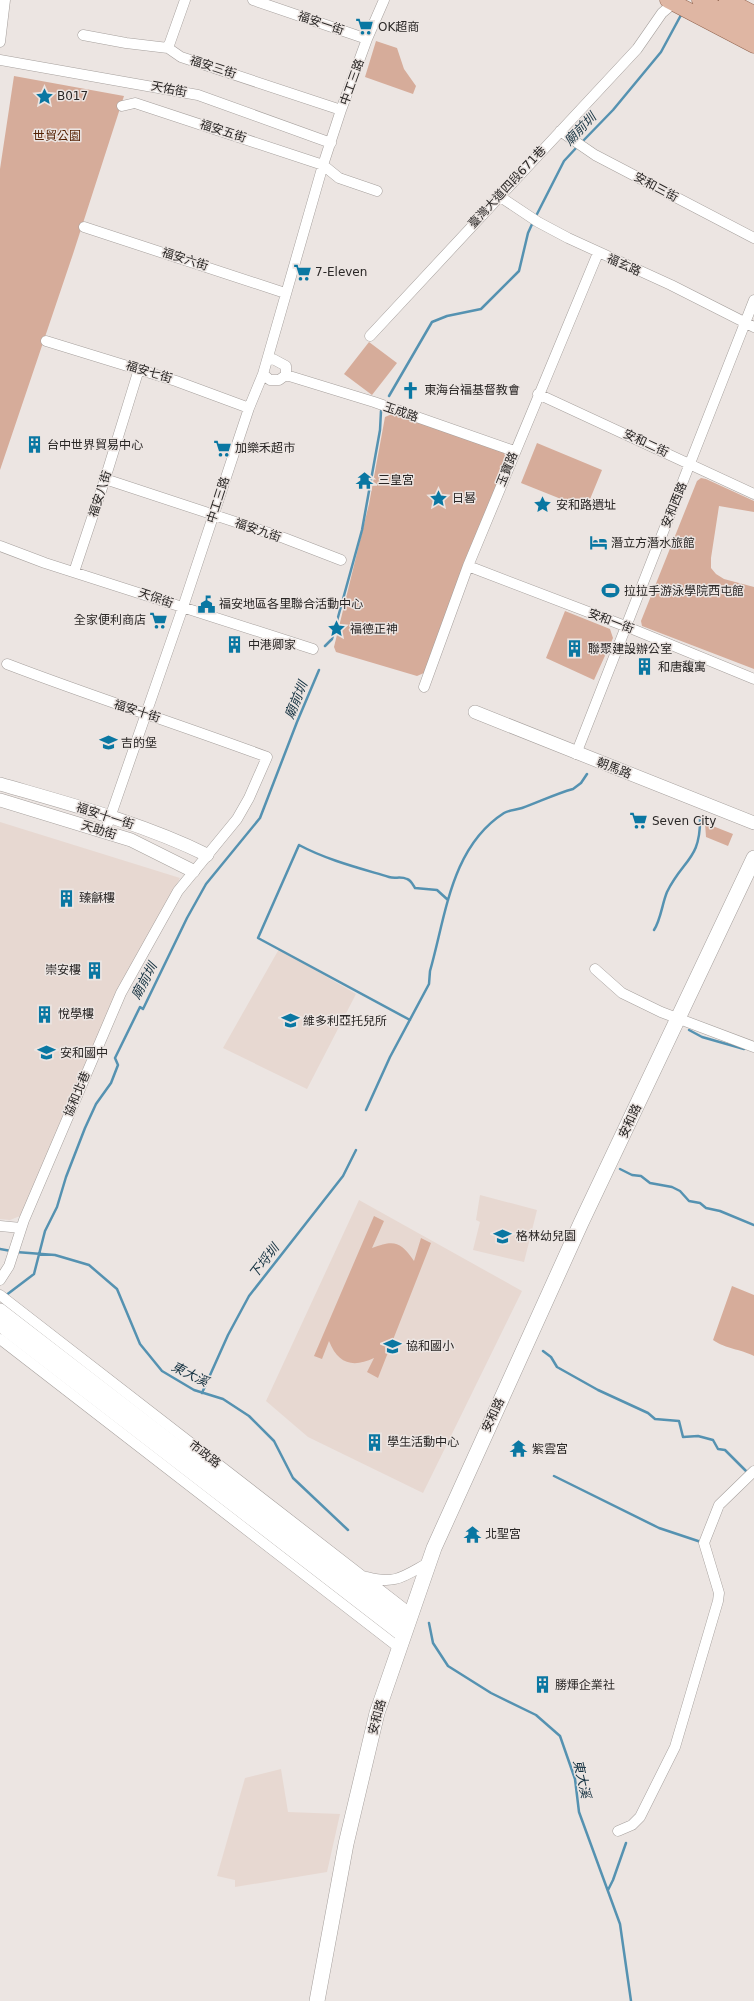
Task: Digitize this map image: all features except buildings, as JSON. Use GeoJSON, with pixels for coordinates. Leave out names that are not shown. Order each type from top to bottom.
{"type":"FeatureCollection","features":[{"type":"Feature","properties":{"kind":"main road"},"geometry":{"type":"LineString","coordinates":[[700,0],[754,29]]}},
{"type":"Feature","properties":{"kind":"main road"},"geometry":{"type":"LineString","coordinates":[[727,0],[754,14]]}},
{"type":"Feature","properties":{"kind":"main road"},"geometry":{"type":"LineString","coordinates":[[674,1],[754,45]]}},
{"type":"Feature","properties":{"kind":"main road","name":"安和路"},"geometry":{"type":"LineString","coordinates":[[317,2001],[356,1800],[377,1712],[428,1563],[475,1454],[581,1224],[754,858]]}},
{"type":"Feature","properties":{"kind":"street"},"geometry":{"type":"LineString","coordinates":[[0,42],[5,0]]}},
{"type":"Feature","properties":{"kind":"street"},"geometry":{"type":"LineString","coordinates":[[168,48],[185,0]]}},
{"type":"Feature","properties":{"kind":"street","name":"福安一街"},"geometry":{"type":"LineString","coordinates":[[253,0],[366,39]]}},
{"type":"Feature","properties":{"kind":"street","name":"中工三路"},"geometry":{"type":"LineString","coordinates":[[105,832],[183,607],[249,408],[267,360],[285,293],[341,110],[366,39],[384,0]]}},
{"type":"Feature","properties":{"kind":"street","name":"臺灣大道四段671巷"},"geometry":{"type":"LineString","coordinates":[[370,336],[637,49],[662,13],[674,1]]}},
{"type":"Feature","properties":{"kind":"street","name":"福安三街"},"geometry":{"type":"LineString","coordinates":[[83,35],[126,43],[168,48],[181,57],[341,110]]}},
{"type":"Feature","properties":{"kind":"street","name":"天佑街"},"geometry":{"type":"LineString","coordinates":[[0,60],[198,95],[331,143]]}},
{"type":"Feature","properties":{"kind":"street","name":"福安五街"},"geometry":{"type":"LineString","coordinates":[[122,106],[135,103],[323,165]]}},
{"type":"Feature","properties":{"kind":"street","name":"安和三街"},"geometry":{"type":"LineString","coordinates":[[560,131],[595,155],[754,238]]}},
{"type":"Feature","properties":{"kind":"street"},"geometry":{"type":"LineString","coordinates":[[323,165],[339,178],[377,191]]}},
{"type":"Feature","properties":{"kind":"street","name":"福玄路"},"geometry":{"type":"LineString","coordinates":[[499,196],[538,222],[598,253],[671,286],[750,325]]}},
{"type":"Feature","properties":{"kind":"street","name":"福安六街"},"geometry":{"type":"LineString","coordinates":[[84,227],[285,293]]}},
{"type":"Feature","properties":{"kind":"street","name":"玉寶路"},"geometry":{"type":"LineString","coordinates":[[424,687],[468,566],[514,451],[598,253]]}},
{"type":"Feature","properties":{"kind":"street","name":"安和西路"},"geometry":{"type":"LineString","coordinates":[[576,754],[690,463],[750,325],[754,300]]}},
{"type":"Feature","properties":{"kind":"street","name":"福安七街"},"geometry":{"type":"LineString","coordinates":[[46,341],[139,369],[249,408]]}},
{"type":"Feature","properties":{"kind":"street"},"geometry":{"type":"LineString","coordinates":[[267,360],[273,360],[286,366],[286,375]]}},
{"type":"Feature","properties":{"kind":"street","name":"福安八街"},"geometry":{"type":"LineString","coordinates":[[74,572],[139,369]]}},
{"type":"Feature","properties":{"kind":"street","name":"玉成路"},"geometry":{"type":"LineString","coordinates":[[262,374],[270,380],[279,380],[286,375],[374,402],[514,451]]}},
{"type":"Feature","properties":{"kind":"street","name":"安和二街"},"geometry":{"type":"LineString","coordinates":[[538,394],[690,463],[754,494]]}},
{"type":"Feature","properties":{"kind":"street","name":"福安九街"},"geometry":{"type":"LineString","coordinates":[[105,479],[214,515],[341,560]]}},
{"type":"Feature","properties":{"kind":"street","name":"天保街"},"geometry":{"type":"LineString","coordinates":[[0,546],[45,563],[312,649]]}},
{"type":"Feature","properties":{"kind":"street","name":"安和一街"},"geometry":{"type":"LineString","coordinates":[[468,566],[625,626],[754,679]]}},
{"type":"Feature","properties":{"kind":"street","name":"福安十街"},"geometry":{"type":"LineString","coordinates":[[7,664],[76,691],[146,713],[267,757]]}},
{"type":"Feature","properties":{"kind":"street","name":"朝馬路"},"geometry":{"type":"LineString","coordinates":[[475,712],[576,754],[754,823]]}},
{"type":"Feature","properties":{"kind":"street","name":"協和北巷"},"geometry":{"type":"LineString","coordinates":[[0,1280],[11,1261],[19,1232],[121,992],[178,891],[237,819],[250,798],[267,757]]}},
{"type":"Feature","properties":{"kind":"street","name":"福安十一街"},"geometry":{"type":"LineString","coordinates":[[0,784],[182,842],[207,855]]}},
{"type":"Feature","properties":{"kind":"street","name":"天助街"},"geometry":{"type":"LineString","coordinates":[[0,800],[131,840],[194,871]]}},
{"type":"Feature","properties":{"kind":"street"},"geometry":{"type":"LineString","coordinates":[[595,969],[622,993],[678,1018],[754,1047]]}},
{"type":"Feature","properties":{"kind":"street"},"geometry":{"type":"LineString","coordinates":[[0,1226],[19,1232]]}},
{"type":"Feature","properties":{"kind":"street","name":"市政路"},"geometry":{"type":"LineString","coordinates":[[0,1295],[361,1576],[404,1630]]}},
{"type":"Feature","properties":{"kind":"street","name":"市政路"},"geometry":{"type":"LineString","coordinates":[[0,1310],[404,1630]]}},
{"type":"Feature","properties":{"kind":"street","name":"市政路"},"geometry":{"type":"LineString","coordinates":[[0,1325],[404,1630]]}},
{"type":"Feature","properties":{"kind":"street"},"geometry":{"type":"LineString","coordinates":[[0,1339],[404,1630]]}},
{"type":"Feature","properties":{"kind":"street"},"geometry":{"type":"LineString","coordinates":[[618,1831],[632,1825],[640,1817],[675,1747],[718,1601],[719,1593],[704,1543],[719,1505],[754,1471]]}},
{"type":"Feature","properties":{"kind":"street"},"geometry":{"type":"LineString","coordinates":[[361,1576],[383,1581],[393,1580],[401,1578],[428,1563]]}},
{"type":"Feature","properties":{"kind":"shaded area","name":"安和國中"},"geometry":{"type":"Polygon","coordinates":[[[0,822],[180,878],[121,992],[68,1114],[20,1216],[10,1220],[0,1219],[0,822]]]}},
{"type":"Feature","properties":{"kind":"shaded area","name":"維多利亞托兒所"},"geometry":{"type":"Polygon","coordinates":[[[279,949],[356,994],[307,1089],[223,1048],[279,949]]]}},
{"type":"Feature","properties":{"kind":"shaded area","name":"格林幼兒園"},"geometry":{"type":"Polygon","coordinates":[[[480,1195],[537,1210],[524,1262],[473,1250],[480,1222],[476,1220],[480,1195]]]}},
{"type":"Feature","properties":{"kind":"shaded area","name":"協和國小"},"geometry":{"type":"Polygon","coordinates":[[[359,1200],[522,1291],[423,1493],[308,1437],[266,1401],[359,1200]]]}},
{"type":"Feature","properties":{"kind":"shaded area"},"geometry":{"type":"Polygon","coordinates":[[[281,1769],[288,1812],[340,1814],[327,1872],[235,1887],[235,1880],[217,1876],[245,1778],[281,1769]]]}},
{"type":"Feature","properties":{"kind":"green space"},"geometry":{"type":"Polygon","coordinates":[[[376,41],[397,48],[404,69],[416,86],[413,94],[365,77],[376,41]]]}},
{"type":"Feature","properties":{"kind":"green space","name":"世貿公園"},"geometry":{"type":"Polygon","coordinates":[[[14,76],[124,96],[73,254],[0,470],[0,169],[14,76]]]}},
{"type":"Feature","properties":{"kind":"green space"},"geometry":{"type":"Polygon","coordinates":[[[369,342],[397,363],[372,395],[344,374],[369,342]]]}},
{"type":"Feature","properties":{"kind":"green space"},"geometry":{"type":"Polygon","coordinates":[[[392,414],[503,451],[507,460],[424,673],[417,676],[336,652],[334,647],[369,504],[385,417],[392,414]]]}},
{"type":"Feature","properties":{"kind":"green space"},"geometry":{"type":"Polygon","coordinates":[[[537,443],[602,470],[586,509],[521,483],[537,443]]]}},
{"type":"Feature","properties":{"kind":"green space"},"geometry":{"type":"Polygon","coordinates":[[[701,478],[754,501],[754,512],[719,506],[711,558],[711,568],[716,574],[724,579],[754,587],[754,669],[642,626],[641,621],[697,481],[701,478]]]}},
{"type":"Feature","properties":{"kind":"green space"},"geometry":{"type":"Polygon","coordinates":[[[565,611],[610,629],[613,638],[594,680],[546,658],[565,611]]]}},
{"type":"Feature","properties":{"kind":"green space"},"geometry":{"type":"Polygon","coordinates":[[[705,823],[733,834],[728,846],[706,837],[705,823]]]}},
{"type":"Feature","properties":{"kind":"green space"},"geometry":{"type":"Polygon","coordinates":[[[374,1216],[384,1221],[372,1248],[391,1243],[396,1244],[405,1249],[414,1261],[421,1238],[431,1243],[378,1378],[367,1372],[374,1358],[359,1363],[347,1362],[337,1355],[329,1341],[322,1359],[314,1356],[374,1216]]]}},
{"type":"Feature","properties":{"kind":"green space"},"geometry":{"type":"Polygon","coordinates":[[[732,1286],[754,1295],[754,1356],[723,1346],[713,1340],[732,1286]]]}},
{"type":"Feature","properties":{"kind":"waterway","name":"廟前圳"},"geometry":{"type":"LineString","coordinates":[[582,142],[613,110],[661,52],[681,15]]}},
{"type":"Feature","properties":{"kind":"waterway","name":"廟前圳"},"geometry":{"type":"LineString","coordinates":[[535,218],[564,161],[577,147]]}},
{"type":"Feature","properties":{"kind":"waterway"},"geometry":{"type":"LineString","coordinates":[[389,396],[432,322],[447,316],[481,309],[519,271],[528,233],[533,222]]}},
{"type":"Feature","properties":{"kind":"waterway"},"geometry":{"type":"LineString","coordinates":[[325,646],[332,639],[362,530],[380,430],[381,411]]}},
{"type":"Feature","properties":{"kind":"waterway","name":"廟前圳"},"geometry":{"type":"LineString","coordinates":[[5,1296],[34,1274],[45,1231],[57,1207],[66,1177],[85,1128],[96,1104],[111,1083],[118,1065],[115,1058],[140,1007],[143,1009],[187,918],[206,884],[260,818],[319,670]]}},
{"type":"Feature","properties":{"kind":"waterway"},"geometry":{"type":"LineString","coordinates":[[366,1110],[390,1057],[429,984],[430,971],[446,905],[453,884],[472,844],[486,827],[504,813],[573,789],[581,783],[587,774]]}},
{"type":"Feature","properties":{"kind":"waterway"},"geometry":{"type":"LineString","coordinates":[[654,930],[667,892],[679,872],[690,858],[698,842],[700,817]]}},
{"type":"Feature","properties":{"kind":"waterway"},"geometry":{"type":"LineString","coordinates":[[410,1020],[258,938],[299,845],[321,855],[355,867],[391,878],[405,878],[410,880],[415,888],[437,890],[448,900]]}},
{"type":"Feature","properties":{"kind":"waterway"},"geometry":{"type":"LineString","coordinates":[[689,1030],[702,1037],[744,1049]]}},
{"type":"Feature","properties":{"kind":"waterway","name":"下埒圳"},"geometry":{"type":"LineString","coordinates":[[202,1393],[228,1335],[249,1296],[343,1176],[356,1150]]}},
{"type":"Feature","properties":{"kind":"waterway"},"geometry":{"type":"LineString","coordinates":[[620,1169],[632,1175],[641,1176],[650,1183],[672,1187],[680,1191],[689,1201],[700,1203],[706,1208],[720,1211],[754,1225]]}},
{"type":"Feature","properties":{"kind":"waterway","name":"東大溪"},"geometry":{"type":"LineString","coordinates":[[0,1249],[11,1251]]}},
{"type":"Feature","properties":{"kind":"waterway","name":"東大溪"},"geometry":{"type":"LineString","coordinates":[[16,1252],[55,1255],[89,1265],[117,1289],[140,1344],[162,1371],[194,1390],[223,1399],[249,1416],[274,1441],[293,1478],[348,1530]]}},
{"type":"Feature","properties":{"kind":"waterway"},"geometry":{"type":"LineString","coordinates":[[543,1351],[551,1357],[557,1367],[598,1390],[648,1413],[655,1419],[679,1421],[683,1437],[698,1436],[713,1440],[718,1449],[725,1450],[748,1473]]}},
{"type":"Feature","properties":{"kind":"waterway"},"geometry":{"type":"LineString","coordinates":[[554,1476],[659,1528],[701,1542]]}},
{"type":"Feature","properties":{"kind":"waterway","name":"東大溪"},"geometry":{"type":"LineString","coordinates":[[429,1623],[433,1643],[448,1666],[491,1693],[536,1715],[560,1736],[575,1779],[579,1812],[620,1924],[631,2001]]}},
{"type":"Feature","properties":{"kind":"waterway"},"geometry":{"type":"LineString","coordinates":[[608,1890],[626,1843]]}},
{"type":"Feature","properties":{"kind":"place","name":"OK超商"},"geometry":{"type":"Point","coordinates":[365,27]}},
{"type":"Feature","properties":{"kind":"place","name":"B017"},"geometry":{"type":"Point","coordinates":[44,96]}},
{"type":"Feature","properties":{"kind":"place","name":"7-Eleven"},"geometry":{"type":"Point","coordinates":[302,272]}},
{"type":"Feature","properties":{"kind":"place","name":"東海台福基督教會"},"geometry":{"type":"Point","coordinates":[411,390]}},
{"type":"Feature","properties":{"kind":"place","name":"台中世界貿易中心"},"geometry":{"type":"Point","coordinates":[34,445]}},
{"type":"Feature","properties":{"kind":"place","name":"加樂禾超市"},"geometry":{"type":"Point","coordinates":[222,448]}},
{"type":"Feature","properties":{"kind":"place","name":"三皇宮"},"geometry":{"type":"Point","coordinates":[365,480]}},
{"type":"Feature","properties":{"kind":"place","name":"日晷"},"geometry":{"type":"Point","coordinates":[439,498]}},
{"type":"Feature","properties":{"kind":"place","name":"安和路遺址"},"geometry":{"type":"Point","coordinates":[543,505]}},
{"type":"Feature","properties":{"kind":"place","name":"潛立方潛水旅館"},"geometry":{"type":"Point","coordinates":[598,543]}},
{"type":"Feature","properties":{"kind":"place","name":"拉拉手游泳學院西屯館"},"geometry":{"type":"Point","coordinates":[611,591]}},
{"type":"Feature","properties":{"kind":"place","name":"福安地區各里聯合活動中心"},"geometry":{"type":"Point","coordinates":[206,604]}},
{"type":"Feature","properties":{"kind":"place","name":"全家便利商店"},"geometry":{"type":"Point","coordinates":[159,620]}},
{"type":"Feature","properties":{"kind":"place","name":"福德正神"},"geometry":{"type":"Point","coordinates":[337,629]}},
{"type":"Feature","properties":{"kind":"place","name":"中港卿家"},"geometry":{"type":"Point","coordinates":[235,645]}},
{"type":"Feature","properties":{"kind":"place","name":"聯聚建設辦公室"},"geometry":{"type":"Point","coordinates":[575,649]}},
{"type":"Feature","properties":{"kind":"place","name":"和唐馥寓"},"geometry":{"type":"Point","coordinates":[645,667]}},
{"type":"Feature","properties":{"kind":"place","name":"吉的堡"},"geometry":{"type":"Point","coordinates":[108,743]}},
{"type":"Feature","properties":{"kind":"place","name":"Seven City"},"geometry":{"type":"Point","coordinates":[639,821]}},
{"type":"Feature","properties":{"kind":"place","name":"臻龢樓"},"geometry":{"type":"Point","coordinates":[66,898]}},
{"type":"Feature","properties":{"kind":"place","name":"崇安樓"},"geometry":{"type":"Point","coordinates":[94,970]}},
{"type":"Feature","properties":{"kind":"place","name":"悅學樓"},"geometry":{"type":"Point","coordinates":[45,1014]}},
{"type":"Feature","properties":{"kind":"place","name":"維多利亞托兒所"},"geometry":{"type":"Point","coordinates":[290,1021]}},
{"type":"Feature","properties":{"kind":"place","name":"安和國中"},"geometry":{"type":"Point","coordinates":[47,1053]}},
{"type":"Feature","properties":{"kind":"place","name":"格林幼兒園"},"geometry":{"type":"Point","coordinates":[503,1236]}},
{"type":"Feature","properties":{"kind":"place","name":"協和國小"},"geometry":{"type":"Point","coordinates":[393,1346]}},
{"type":"Feature","properties":{"kind":"place","name":"學生活動中心"},"geometry":{"type":"Point","coordinates":[374,1442]}},
{"type":"Feature","properties":{"kind":"place","name":"紫雲宮"},"geometry":{"type":"Point","coordinates":[519,1449]}},
{"type":"Feature","properties":{"kind":"place","name":"北聖宮"},"geometry":{"type":"Point","coordinates":[472,1534]}},
{"type":"Feature","properties":{"kind":"place","name":"勝煇企業社"},"geometry":{"type":"Point","coordinates":[542,1685]}}]}
